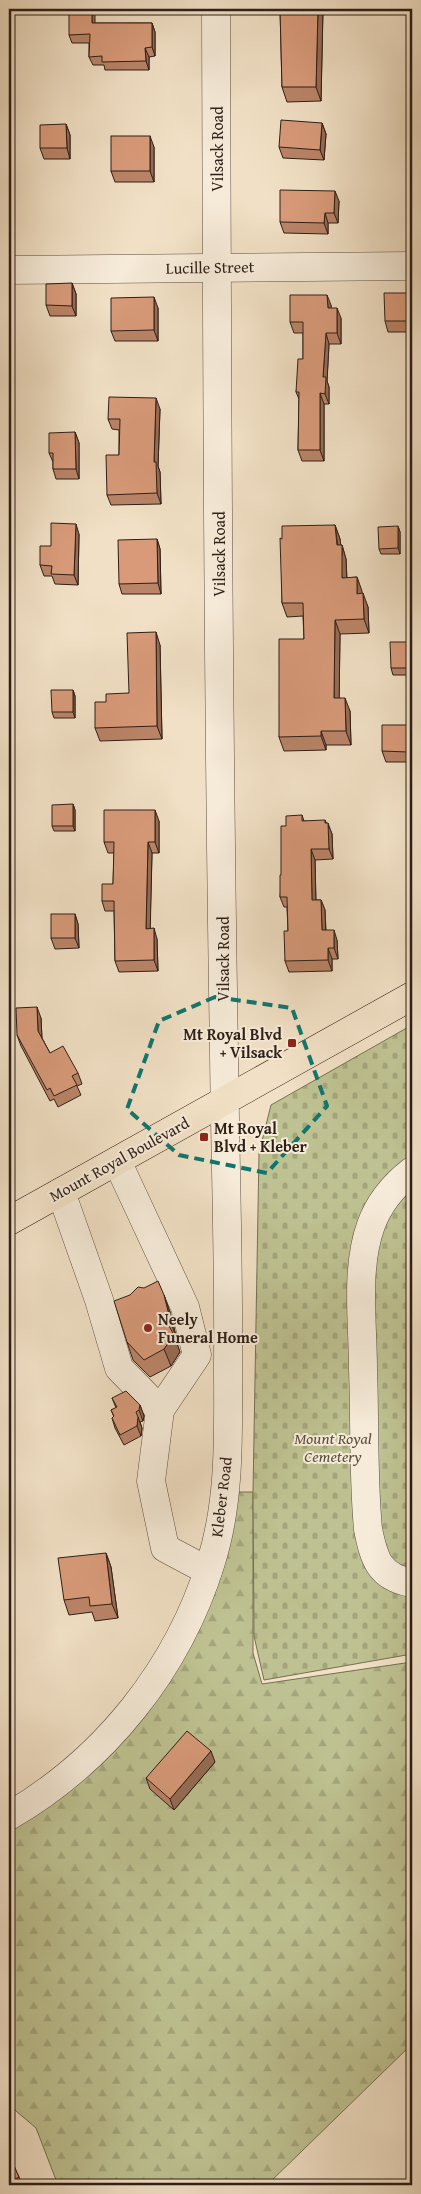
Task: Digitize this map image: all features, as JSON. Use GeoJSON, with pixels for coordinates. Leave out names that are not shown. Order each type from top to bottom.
{"type":"FeatureCollection","features":[{"type":"Feature","properties":{"kind":"main road","name":"Mount Royal Boulevard"},"geometry":{"type":"LineString","coordinates":[[9,1221],[412,996]]}},
{"type":"Feature","properties":{"kind":"street","name":"Vilsack Road"},"geometry":{"type":"LineString","coordinates":[[216,9],[225,1100]]}},
{"type":"Feature","properties":{"kind":"street","name":"Lucille Street"},"geometry":{"type":"LineString","coordinates":[[9,270],[412,266]]}},
{"type":"Feature","properties":{"kind":"street","name":"Kleber Road"},"geometry":{"type":"LineString","coordinates":[[9,1816],[81,1763],[130,1714],[171,1654],[188,1622],[208,1571],[221,1519],[227,1456],[228,1312],[225,1100]]}},
{"type":"Feature","properties":{"kind":"street"},"geometry":{"type":"LineString","coordinates":[[117,1161],[160,1283],[185,1307],[197,1354],[160,1410],[151,1481],[165,1548],[208,1571]]}},
{"type":"Feature","properties":{"kind":"street"},"geometry":{"type":"LineString","coordinates":[[412,1172],[401,1180],[385,1199],[371,1225],[365,1251],[362,1290],[368,1529],[377,1562],[383,1571],[393,1577],[412,1583]]}},
{"type":"Feature","properties":{"kind":"street"},"geometry":{"type":"LineString","coordinates":[[61,1192],[112,1305],[119,1368],[160,1410]]}},
{"type":"Feature","properties":{"kind":"highlighted area"},"geometry":{"type":"Polygon","coordinates":[[[215,997],[292,1008],[327,1106],[267,1173],[179,1155],[127,1109],[159,1021],[215,997]]]}},
{"type":"Feature","properties":{"kind":"green space","name":"Mount Royal Cemetery"},"geometry":{"type":"Polygon","coordinates":[[[412,1025],[412,1654],[264,1680],[254,1636],[253,1492],[259,1153],[271,1105],[412,1025]]]}},
{"type":"Feature","properties":{"kind":"green space"},"geometry":{"type":"Polygon","coordinates":[[[225,1492],[253,1492],[253,1653],[262,1684],[412,1662],[412,2044],[267,2185],[58,2185],[36,2128],[9,2105],[9,1816],[149,1688],[225,1492]]]}},
{"type":"Feature","properties":{"kind":"building"},"geometry":{"type":"Polygon","coordinates":[[[69,9],[92,9],[92,23],[152,23],[152,47],[145,48],[146,61],[102,62],[102,56],[89,57],[90,34],[69,35],[69,9]]]}},
{"type":"Feature","properties":{"kind":"building"},"geometry":{"type":"Polygon","coordinates":[[[280,9],[318,9],[316,87],[282,87],[280,9]]]}},
{"type":"Feature","properties":{"kind":"building"},"geometry":{"type":"Polygon","coordinates":[[[408,55],[412,55],[412,83],[409,83],[408,55]]]}},
{"type":"Feature","properties":{"kind":"building"},"geometry":{"type":"Polygon","coordinates":[[[281,120],[322,123],[320,150],[279,147],[281,120]]]}},
{"type":"Feature","properties":{"kind":"building"},"geometry":{"type":"Polygon","coordinates":[[[66,124],[67,148],[40,148],[40,125],[66,124]]]}},
{"type":"Feature","properties":{"kind":"building"},"geometry":{"type":"Polygon","coordinates":[[[111,136],[150,136],[150,171],[111,171],[111,136]]]}},
{"type":"Feature","properties":{"kind":"building"},"geometry":{"type":"Polygon","coordinates":[[[280,190],[335,191],[334,213],[325,213],[324,223],[280,222],[280,190]]]}},
{"type":"Feature","properties":{"kind":"building"},"geometry":{"type":"Polygon","coordinates":[[[72,283],[72,306],[46,305],[46,284],[72,283]]]}},
{"type":"Feature","properties":{"kind":"building"},"geometry":{"type":"Polygon","coordinates":[[[384,293],[412,293],[412,321],[385,321],[384,293]]]}},
{"type":"Feature","properties":{"kind":"building"},"geometry":{"type":"Polygon","coordinates":[[[290,295],[327,295],[328,308],[337,308],[337,333],[326,333],[323,377],[326,377],[325,394],[320,393],[320,450],[298,450],[299,392],[296,392],[298,359],[303,359],[303,322],[290,322],[290,295]]]}},
{"type":"Feature","properties":{"kind":"building"},"geometry":{"type":"Polygon","coordinates":[[[154,297],[154,330],[111,331],[111,298],[154,297]]]}},
{"type":"Feature","properties":{"kind":"building"},"geometry":{"type":"Polygon","coordinates":[[[109,397],[156,398],[154,462],[156,462],[157,493],[107,495],[106,455],[119,455],[120,419],[108,419],[109,397]]]}},
{"type":"Feature","properties":{"kind":"building"},"geometry":{"type":"Polygon","coordinates":[[[75,432],[76,469],[53,469],[53,453],[49,453],[49,433],[75,432]]]}},
{"type":"Feature","properties":{"kind":"building"},"geometry":{"type":"Polygon","coordinates":[[[51,523],[76,524],[74,575],[51,574],[52,566],[40,565],[40,546],[51,546],[51,523]]]}},
{"type":"Feature","properties":{"kind":"building"},"geometry":{"type":"Polygon","coordinates":[[[335,525],[337,545],[342,545],[342,578],[357,577],[357,594],[363,593],[364,619],[335,620],[334,698],[345,698],[346,731],[321,731],[321,736],[279,737],[279,639],[304,639],[303,603],[282,603],[280,538],[282,539],[282,526],[335,525]]]}},
{"type":"Feature","properties":{"kind":"building"},"geometry":{"type":"Polygon","coordinates":[[[398,526],[398,548],[379,549],[378,527],[398,526]]]}},
{"type":"Feature","properties":{"kind":"building"},"geometry":{"type":"Polygon","coordinates":[[[157,539],[158,583],[119,584],[118,540],[157,539]]]}},
{"type":"Feature","properties":{"kind":"building"},"geometry":{"type":"Polygon","coordinates":[[[156,632],[157,726],[95,728],[95,702],[106,702],[106,694],[129,693],[127,633],[156,632]]]}},
{"type":"Feature","properties":{"kind":"building"},"geometry":{"type":"Polygon","coordinates":[[[390,642],[412,642],[412,668],[391,668],[390,642]]]}},
{"type":"Feature","properties":{"kind":"building"},"geometry":{"type":"Polygon","coordinates":[[[51,690],[73,690],[73,712],[52,712],[51,690]]]}},
{"type":"Feature","properties":{"kind":"building"},"geometry":{"type":"Polygon","coordinates":[[[382,725],[409,725],[408,752],[382,751],[382,725]]]}},
{"type":"Feature","properties":{"kind":"building"},"geometry":{"type":"Polygon","coordinates":[[[73,804],[73,826],[52,826],[52,805],[73,804]]]}},
{"type":"Feature","properties":{"kind":"building"},"geometry":{"type":"Polygon","coordinates":[[[104,810],[155,810],[155,842],[148,842],[146,929],[154,928],[154,960],[115,961],[114,901],[102,901],[102,884],[113,884],[114,842],[104,842],[104,810]]]}},
{"type":"Feature","properties":{"kind":"building"},"geometry":{"type":"Polygon","coordinates":[[[302,815],[302,821],[325,820],[325,823],[328,823],[329,849],[311,849],[312,900],[321,900],[322,930],[334,930],[334,948],[328,948],[328,960],[285,961],[284,931],[288,931],[287,897],[280,897],[281,826],[286,826],[286,816],[302,815]]]}},
{"type":"Feature","properties":{"kind":"building"},"geometry":{"type":"Polygon","coordinates":[[[51,914],[75,914],[75,938],[51,938],[51,914]]]}},
{"type":"Feature","properties":{"kind":"building"},"geometry":{"type":"Polygon","coordinates":[[[37,1007],[38,1031],[50,1053],[63,1046],[78,1073],[72,1076],[77,1085],[54,1096],[50,1088],[47,1090],[17,1035],[16,1008],[37,1007]]]}},
{"type":"Feature","properties":{"kind":"building"},"geometry":{"type":"Polygon","coordinates":[[[158,1281],[164,1295],[171,1323],[168,1324],[174,1335],[164,1349],[144,1360],[127,1342],[114,1301],[130,1295],[138,1287],[144,1288],[158,1281]]]}},
{"type":"Feature","properties":{"kind":"building"},"geometry":{"type":"Polygon","coordinates":[[[126,1391],[140,1405],[139,1410],[136,1412],[138,1417],[137,1426],[120,1435],[112,1418],[114,1416],[111,1410],[117,1407],[112,1398],[126,1391]]]}},
{"type":"Feature","properties":{"kind":"building"},"geometry":{"type":"Polygon","coordinates":[[[106,1553],[112,1604],[90,1606],[89,1597],[64,1600],[58,1558],[106,1553]]]}},
{"type":"Feature","properties":{"kind":"building"},"geometry":{"type":"Polygon","coordinates":[[[187,1731],[211,1751],[170,1799],[146,1778],[187,1731]]]}},
{"type":"Feature","properties":{"kind":"building"},"geometry":{"type":"Polygon","coordinates":[[[9,2155],[19,2177],[9,2182],[9,2155]]]}},
{"type":"Feature","properties":{"kind":"place","name":"Mt Royal Blvd + Vilsack"},"geometry":{"type":"Point","coordinates":[292,1043]}},
{"type":"Feature","properties":{"kind":"place","name":"Mt Royal Blvd + Kleber"},"geometry":{"type":"Point","coordinates":[204,1137]}},
{"type":"Feature","properties":{"kind":"place","name":"Neely Funeral Home"},"geometry":{"type":"Point","coordinates":[148,1328]}}]}
